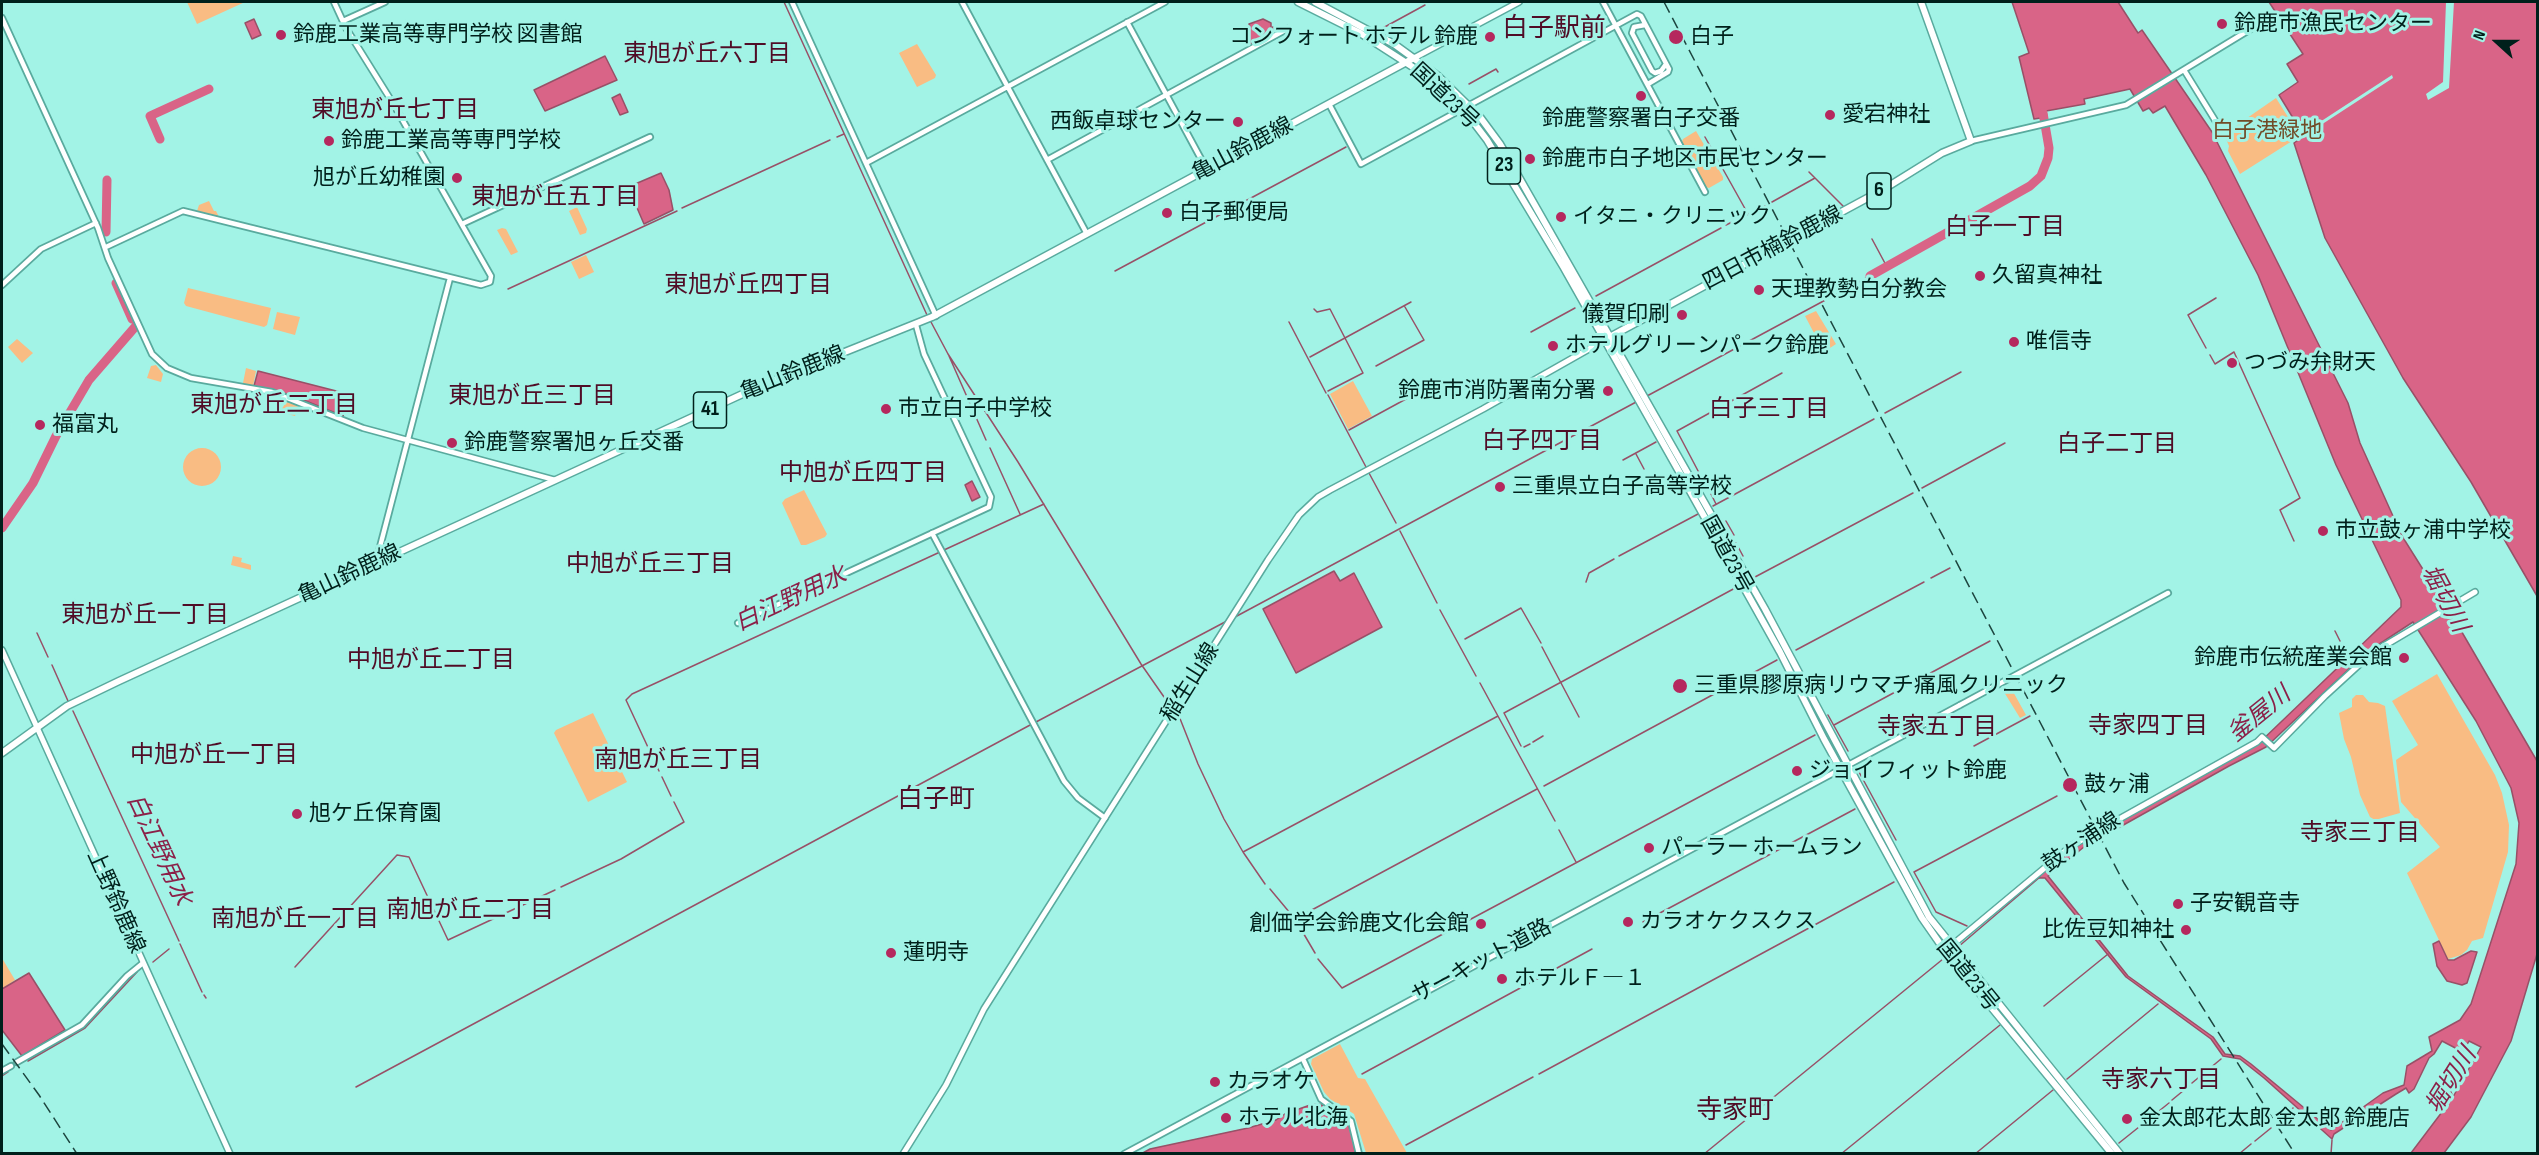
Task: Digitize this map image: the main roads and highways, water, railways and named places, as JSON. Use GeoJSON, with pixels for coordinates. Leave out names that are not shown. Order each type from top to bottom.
{"type":"FeatureCollection","features":[{"type":"Feature","properties":{"kind":"main road","name":"国道23号"},"geometry":{"type":"LineString","coordinates":[[1298,2],[1360,33],[1422,73],[1476,125],[1498,156],[1603,341],[1641,399],[1765,609],[1948,949],[2112,1154]]}},
{"type":"Feature","properties":{"kind":"main road","name":"国道23号"},"geometry":{"type":"LineString","coordinates":[[1315,2],[1371,31],[1438,76],[1469,105],[1509,158],[1611,337],[1641,399],[1922,918],[2120,1154]]}},
{"type":"Feature","properties":{"kind":"main road"},"geometry":{"type":"LineString","coordinates":[[1414,58],[1519,2]]}},
{"type":"Feature","properties":{"kind":"main road","name":"四日市楠鈴鹿線"},"geometry":{"type":"LineString","coordinates":[[1603,341],[1884,189],[1942,153],[1971,141],[1921,2]]}},
{"type":"Feature","properties":{"kind":"main road","name":"亀山鈴鹿線"},"geometry":{"type":"LineString","coordinates":[[2,753],[67,706],[760,386],[936,316],[1414,58]]}},
{"type":"Feature","properties":{"kind":"main road","name":"稲生山線"},"geometry":{"type":"LineString","coordinates":[[903,1154],[946,1085],[984,1009],[1292,524],[1318,497],[1603,341]]}},
{"type":"Feature","properties":{"kind":"main road","name":"鼓ヶ浦線"},"geometry":{"type":"LineString","coordinates":[[1948,949],[2071,846],[2263,737],[2273,747],[2372,653],[2475,592]]}},
{"type":"Feature","properties":{"kind":"main road","name":"上野鈴鹿線"},"geometry":{"type":"LineString","coordinates":[[2,650],[230,1154]]}},
{"type":"Feature","properties":{"kind":"waterway"},"geometry":{"type":"LineString","coordinates":[[784,2],[927,315]]}},
{"type":"Feature","properties":{"kind":"waterway"},"geometry":{"type":"LineString","coordinates":[[1381,29],[1425,5]]}},
{"type":"Feature","properties":{"kind":"waterway"},"geometry":{"type":"LineString","coordinates":[[1469,84],[1496,69],[1498,72]]}},
{"type":"Feature","properties":{"kind":"waterway","name":"白江野用水"},"geometry":{"type":"LineString","coordinates":[[160,139],[150,116],[209,89]]}},
{"type":"Feature","properties":{"kind":"waterway"},"geometry":{"type":"LineString","coordinates":[[1870,276],[2030,186],[2041,176],[2049,148],[2043,113]]}},
{"type":"Feature","properties":{"kind":"waterway"},"geometry":{"type":"LineString","coordinates":[[837,137],[844,134]]}},
{"type":"Feature","properties":{"kind":"waterway"},"geometry":{"type":"LineString","coordinates":[[1705,137],[1748,214]]}},
{"type":"Feature","properties":{"kind":"waterway"},"geometry":{"type":"LineString","coordinates":[[682,208],[830,140]]}},
{"type":"Feature","properties":{"kind":"waterway"},"geometry":{"type":"LineString","coordinates":[[1115,271],[1346,147]]}},
{"type":"Feature","properties":{"kind":"waterway"},"geometry":{"type":"LineString","coordinates":[[1809,172],[1815,178]]}},
{"type":"Feature","properties":{"kind":"waterway"},"geometry":{"type":"LineString","coordinates":[[1772,202],[1815,178],[1844,207]]}},
{"type":"Feature","properties":{"kind":"waterway","name":"白江野用水"},"geometry":{"type":"LineString","coordinates":[[106,232],[107,180]]}},
{"type":"Feature","properties":{"kind":"waterway"},"geometry":{"type":"LineString","coordinates":[[1726,225],[1765,206]]}},
{"type":"Feature","properties":{"kind":"waterway"},"geometry":{"type":"LineString","coordinates":[[508,289],[677,211]]}},
{"type":"Feature","properties":{"kind":"waterway"},"geometry":{"type":"LineString","coordinates":[[1596,296],[1721,228]]}},
{"type":"Feature","properties":{"kind":"waterway"},"geometry":{"type":"LineString","coordinates":[[1872,239],[1887,267]]}},
{"type":"Feature","properties":{"kind":"waterway"},"geometry":{"type":"LineString","coordinates":[[1647,396],[1870,276]]}},
{"type":"Feature","properties":{"kind":"waterway","name":"白江野用水"},"geometry":{"type":"LineString","coordinates":[[116,283],[132,319]]}},
{"type":"Feature","properties":{"kind":"waterway"},"geometry":{"type":"LineString","coordinates":[[2206,348],[2188,315],[2216,298]]}},
{"type":"Feature","properties":{"kind":"waterway"},"geometry":{"type":"LineString","coordinates":[[1310,357],[1411,302]]}},
{"type":"Feature","properties":{"kind":"waterway"},"geometry":{"type":"LineString","coordinates":[[1376,366],[1424,340],[1405,307]]}},
{"type":"Feature","properties":{"kind":"waterway"},"geometry":{"type":"LineString","coordinates":[[1531,332],[1575,308]]}},
{"type":"Feature","properties":{"kind":"waterway"},"geometry":{"type":"LineString","coordinates":[[1314,309],[1317,312],[1330,309],[1363,373],[1328,391]]}},
{"type":"Feature","properties":{"kind":"waterway"},"geometry":{"type":"LineString","coordinates":[[931,322],[948,354],[1018,462],[1141,664],[1171,707]]}},
{"type":"Feature","properties":{"kind":"waterway"},"geometry":{"type":"LineString","coordinates":[[1289,322],[1326,393]]}},
{"type":"Feature","properties":{"kind":"waterway","name":"白江野用水"},"geometry":{"type":"LineString","coordinates":[[2,528],[33,483],[56,436],[89,380],[135,327]]}},
{"type":"Feature","properties":{"kind":"waterway"},"geometry":{"type":"LineString","coordinates":[[2210,355],[2215,364],[2234,352],[2300,498],[2280,510],[2294,541]]}},
{"type":"Feature","properties":{"kind":"waterway"},"geometry":{"type":"LineString","coordinates":[[949,356],[986,440]]}},
{"type":"Feature","properties":{"kind":"waterway"},"geometry":{"type":"LineString","coordinates":[[1885,413],[1961,372]]}},
{"type":"Feature","properties":{"kind":"waterway"},"geometry":{"type":"LineString","coordinates":[[1706,486],[1677,431],[1782,373]]}},
{"type":"Feature","properties":{"kind":"waterway"},"geometry":{"type":"LineString","coordinates":[[1349,430],[1428,387]]}},
{"type":"Feature","properties":{"kind":"waterway"},"geometry":{"type":"LineString","coordinates":[[1328,395],[1366,467]]}},
{"type":"Feature","properties":{"kind":"waterway"},"geometry":{"type":"LineString","coordinates":[[1235,617],[1638,401]]}},
{"type":"Feature","properties":{"kind":"waterway"},"geometry":{"type":"LineString","coordinates":[[1713,506],[1874,419]]}},
{"type":"Feature","properties":{"kind":"waterway"},"geometry":{"type":"LineString","coordinates":[[1623,460],[1656,442]]}},
{"type":"Feature","properties":{"kind":"waterway"},"geometry":{"type":"LineString","coordinates":[[1922,488],[2005,443]]}},
{"type":"Feature","properties":{"kind":"waterway"},"geometry":{"type":"LineString","coordinates":[[990,448],[1020,514]]}},
{"type":"Feature","properties":{"kind":"waterway"},"geometry":{"type":"LineString","coordinates":[[1636,454],[1644,469]]}},
{"type":"Feature","properties":{"kind":"waterway"},"geometry":{"type":"LineString","coordinates":[[1369,473],[1396,523]]}},
{"type":"Feature","properties":{"kind":"waterway"},"geometry":{"type":"LineString","coordinates":[[1755,577],[1913,493]]}},
{"type":"Feature","properties":{"kind":"waterway"},"geometry":{"type":"LineString","coordinates":[[1711,494],[1716,504]]}},
{"type":"Feature","properties":{"kind":"waterway","name":"白江野用水"},"geometry":{"type":"LineString","coordinates":[[944,550],[1044,504]]}},
{"type":"Feature","properties":{"kind":"waterway"},"geometry":{"type":"LineString","coordinates":[[1619,556],[1698,514]]}},
{"type":"Feature","properties":{"kind":"waterway"},"geometry":{"type":"LineString","coordinates":[[1726,521],[1734,535]]}},
{"type":"Feature","properties":{"kind":"waterway"},"geometry":{"type":"LineString","coordinates":[[1400,531],[1437,603]]}},
{"type":"Feature","properties":{"kind":"waterway"},"geometry":{"type":"LineString","coordinates":[[1736,543],[1743,556]]}},
{"type":"Feature","properties":{"kind":"waterway","name":"白江野用水"},"geometry":{"type":"LineString","coordinates":[[659,771],[626,700],[632,694],[940,552]]}},
{"type":"Feature","properties":{"kind":"waterway"},"geometry":{"type":"LineString","coordinates":[[1586,582],[1589,573],[1614,559]]}},
{"type":"Feature","properties":{"kind":"waterway"},"geometry":{"type":"LineString","coordinates":[[1931,578],[1950,568]]}},
{"type":"Feature","properties":{"kind":"waterway"},"geometry":{"type":"LineString","coordinates":[[1796,650],[1924,582]]}},
{"type":"Feature","properties":{"kind":"waterway"},"geometry":{"type":"LineString","coordinates":[[1521,746],[1504,713],[1737,587]]}},
{"type":"Feature","properties":{"kind":"waterway"},"geometry":{"type":"LineString","coordinates":[[1465,639],[1521,608],[1541,643]]}},
{"type":"Feature","properties":{"kind":"waterway"},"geometry":{"type":"LineString","coordinates":[[1440,610],[1476,676]]}},
{"type":"Feature","properties":{"kind":"waterway"},"geometry":{"type":"LineString","coordinates":[[1036,722],[1225,622]]}},
{"type":"Feature","properties":{"kind":"waterway"},"geometry":{"type":"LineString","coordinates":[[2335,631],[2340,641]]}},
{"type":"Feature","properties":{"kind":"waterway","name":"白江野用水"},"geometry":{"type":"LineString","coordinates":[[37,633],[48,657]]}},
{"type":"Feature","properties":{"kind":"waterway"},"geometry":{"type":"LineString","coordinates":[[1834,725],[1990,641]]}},
{"type":"Feature","properties":{"kind":"waterway"},"geometry":{"type":"LineString","coordinates":[[1542,647],[1579,717]]}},
{"type":"Feature","properties":{"kind":"waterway"},"geometry":{"type":"LineString","coordinates":[[1544,786],[1777,660]]}},
{"type":"Feature","properties":{"kind":"waterway","name":"白江野用水"},"geometry":{"type":"LineString","coordinates":[[52,665],[68,701]]}},
{"type":"Feature","properties":{"kind":"waterway"},"geometry":{"type":"LineString","coordinates":[[1480,683],[1555,821]]}},
{"type":"Feature","properties":{"kind":"waterway","name":"白江野用水"},"geometry":{"type":"LineString","coordinates":[[73,711],[179,941]]}},
{"type":"Feature","properties":{"kind":"waterway"},"geometry":{"type":"LineString","coordinates":[[1177,711],[1198,764],[1224,819],[1265,884]]}},
{"type":"Feature","properties":{"kind":"waterway"},"geometry":{"type":"LineString","coordinates":[[1828,715],[1848,751]]}},
{"type":"Feature","properties":{"kind":"waterway"},"geometry":{"type":"LineString","coordinates":[[1243,852],[1498,716]]}},
{"type":"Feature","properties":{"kind":"waterway"},"geometry":{"type":"LineString","coordinates":[[1974,746],[2030,716]]}},
{"type":"Feature","properties":{"kind":"waterway"},"geometry":{"type":"LineString","coordinates":[[356,1087],[1032,724]]}},
{"type":"Feature","properties":{"kind":"waterway"},"geometry":{"type":"LineString","coordinates":[[1318,959],[1342,988],[1815,735]]}},
{"type":"Feature","properties":{"kind":"waterway"},"geometry":{"type":"LineString","coordinates":[[1533,742],[1543,736]]}},
{"type":"Feature","properties":{"kind":"waterway"},"geometry":{"type":"LineString","coordinates":[[1524,747],[1530,744]]}},
{"type":"Feature","properties":{"kind":"waterway"},"geometry":{"type":"LineString","coordinates":[[1859,772],[1896,840]]}},
{"type":"Feature","properties":{"kind":"waterway","name":"白江野用水"},"geometry":{"type":"LineString","coordinates":[[662,777],[671,796]]}},
{"type":"Feature","properties":{"kind":"waterway"},"geometry":{"type":"LineString","coordinates":[[1295,919],[1537,789]]}},
{"type":"Feature","properties":{"kind":"waterway"},"geometry":{"type":"LineString","coordinates":[[1967,926],[1936,912],[1914,872],[2057,796]]}},
{"type":"Feature","properties":{"kind":"waterway","name":"白江野用水"},"geometry":{"type":"LineString","coordinates":[[561,887],[621,859],[684,822],[674,802]]}},
{"type":"Feature","properties":{"kind":"waterway"},"geometry":{"type":"LineString","coordinates":[[1643,922],[1855,809]]}},
{"type":"Feature","properties":{"kind":"waterway"},"geometry":{"type":"LineString","coordinates":[[1559,830],[1576,862]]}},
{"type":"Feature","properties":{"kind":"waterway","name":"白江野用水"},"geometry":{"type":"LineString","coordinates":[[295,967],[397,855],[409,857],[448,940],[555,890]]}},
{"type":"Feature","properties":{"kind":"waterway"},"geometry":{"type":"LineString","coordinates":[[1958,947],[2040,877]]}},
{"type":"Feature","properties":{"kind":"waterway"},"geometry":{"type":"LineString","coordinates":[[1539,1074],[1894,882]]}},
{"type":"Feature","properties":{"kind":"waterway"},"geometry":{"type":"LineString","coordinates":[[1270,889],[1295,919],[1315,953]]}},
{"type":"Feature","properties":{"kind":"waterway","name":"白江野用水"},"geometry":{"type":"LineString","coordinates":[[180,944],[202,992]]}},
{"type":"Feature","properties":{"kind":"waterway"},"geometry":{"type":"LineString","coordinates":[[153,962],[169,949]]}},
{"type":"Feature","properties":{"kind":"waterway"},"geometry":{"type":"LineString","coordinates":[[1362,1074],[1592,949]]}},
{"type":"Feature","properties":{"kind":"waterway"},"geometry":{"type":"LineString","coordinates":[[2044,1006],[2108,954]]}},
{"type":"Feature","properties":{"kind":"waterway"},"geometry":{"type":"LineString","coordinates":[[1704,1154],[1943,959]]}},
{"type":"Feature","properties":{"kind":"waterway"},"geometry":{"type":"LineString","coordinates":[[28,1061],[85,1028],[137,972]]}},
{"type":"Feature","properties":{"kind":"waterway"},"geometry":{"type":"LineString","coordinates":[[2067,1079],[2158,1004]]}},
{"type":"Feature","properties":{"kind":"waterway"},"geometry":{"type":"LineString","coordinates":[[1841,1154],[2000,1025]]}},
{"type":"Feature","properties":{"kind":"waterway"},"geometry":{"type":"LineString","coordinates":[[2192,1083],[2221,1059]]}},
{"type":"Feature","properties":{"kind":"waterway"},"geometry":{"type":"LineString","coordinates":[[2,1076],[8,1072]]}},
{"type":"Feature","properties":{"kind":"waterway"},"geometry":{"type":"LineString","coordinates":[[1406,1145],[1533,1077]]}},
{"type":"Feature","properties":{"kind":"waterway"},"geometry":{"type":"LineString","coordinates":[[2172,1100],[2189,1086]]}},
{"type":"Feature","properties":{"kind":"waterway"},"geometry":{"type":"LineString","coordinates":[[1975,1154],[2053,1090]]}},
{"type":"Feature","properties":{"kind":"waterway"},"geometry":{"type":"LineString","coordinates":[[2119,1143],[2169,1103]]}},
{"type":"Feature","properties":{"kind":"waterway"},"geometry":{"type":"LineString","coordinates":[[2279,1121],[2293,1108]]}},
{"type":"Feature","properties":{"kind":"waterway"},"geometry":{"type":"LineString","coordinates":[[2255,1141],[2271,1128]]}},
{"type":"Feature","properties":{"kind":"waterway"},"geometry":{"type":"LineString","coordinates":[[2331,1154],[2332,1140]]}},
{"type":"Feature","properties":{"kind":"waterway"},"geometry":{"type":"LineString","coordinates":[[2239,1154],[2251,1144]]}},
{"type":"Feature","properties":{"kind":"railway"},"geometry":{"type":"LineString","coordinates":[[1664,2],[2124,883],[2295,1154]]}},
{"type":"Feature","properties":{"kind":"railway"},"geometry":{"type":"LineString","coordinates":[[2,1044],[39,1095],[77,1154]]}},
{"type":"Feature","properties":{"kind":"place","name":"鈴鹿市漁民センター"},"geometry":{"type":"Point","coordinates":[2222,24]}},
{"type":"Feature","properties":{"kind":"place","name":"鈴鹿工業高等専門学校 図書館"},"geometry":{"type":"Point","coordinates":[281,35]}},
{"type":"Feature","properties":{"kind":"place","name":"コンフォート ホテル 鈴鹿"},"geometry":{"type":"Point","coordinates":[1490,37]}},
{"type":"Feature","properties":{"kind":"place","name":"白子"},"geometry":{"type":"Point","coordinates":[1676,37]}},
{"type":"Feature","properties":{"kind":"place","name":"鈴鹿警察署白子交番"},"geometry":{"type":"Point","coordinates":[1641,96]}},
{"type":"Feature","properties":{"kind":"place","name":"愛宕神社"},"geometry":{"type":"Point","coordinates":[1830,115]}},
{"type":"Feature","properties":{"kind":"place","name":"西飯卓球センター"},"geometry":{"type":"Point","coordinates":[1238,122]}},
{"type":"Feature","properties":{"kind":"place","name":"鈴鹿工業高等専門学校"},"geometry":{"type":"Point","coordinates":[329,141]}},
{"type":"Feature","properties":{"kind":"place","name":"鈴鹿市白子地区市民センター"},"geometry":{"type":"Point","coordinates":[1530,159]}},
{"type":"Feature","properties":{"kind":"place","name":"旭が丘幼稚園"},"geometry":{"type":"Point","coordinates":[457,178]}},
{"type":"Feature","properties":{"kind":"place","name":"白子郵便局"},"geometry":{"type":"Point","coordinates":[1167,213]}},
{"type":"Feature","properties":{"kind":"place","name":"イタニ・クリニック"},"geometry":{"type":"Point","coordinates":[1561,217]}},
{"type":"Feature","properties":{"kind":"place","name":"久留真神社"},"geometry":{"type":"Point","coordinates":[1980,276]}},
{"type":"Feature","properties":{"kind":"place","name":"天理教勢白分教会"},"geometry":{"type":"Point","coordinates":[1759,290]}},
{"type":"Feature","properties":{"kind":"place","name":"儀賀印刷"},"geometry":{"type":"Point","coordinates":[1682,315]}},
{"type":"Feature","properties":{"kind":"place","name":"唯信寺"},"geometry":{"type":"Point","coordinates":[2014,342]}},
{"type":"Feature","properties":{"kind":"place","name":"ホテルグリーンパーク鈴鹿"},"geometry":{"type":"Point","coordinates":[1553,346]}},
{"type":"Feature","properties":{"kind":"place","name":"つづみ弁財天"},"geometry":{"type":"Point","coordinates":[2232,363]}},
{"type":"Feature","properties":{"kind":"place","name":"鈴鹿市消防署南分署"},"geometry":{"type":"Point","coordinates":[1608,391]}},
{"type":"Feature","properties":{"kind":"place","name":"市立白子中学校"},"geometry":{"type":"Point","coordinates":[886,409]}},
{"type":"Feature","properties":{"kind":"place","name":"福富丸"},"geometry":{"type":"Point","coordinates":[40,425]}},
{"type":"Feature","properties":{"kind":"place","name":"鈴鹿警察署旭ヶ丘交番"},"geometry":{"type":"Point","coordinates":[452,443]}},
{"type":"Feature","properties":{"kind":"place","name":"三重県立白子高等学校"},"geometry":{"type":"Point","coordinates":[1500,487]}},
{"type":"Feature","properties":{"kind":"place","name":"市立鼓ヶ浦中学校"},"geometry":{"type":"Point","coordinates":[2323,531]}},
{"type":"Feature","properties":{"kind":"place","name":"鈴鹿市伝統産業会館"},"geometry":{"type":"Point","coordinates":[2404,658]}},
{"type":"Feature","properties":{"kind":"place","name":"三重県膠原病リウマチ痛風クリニック"},"geometry":{"type":"Point","coordinates":[1680,686]}},
{"type":"Feature","properties":{"kind":"place","name":"ジョイフィット鈴鹿"},"geometry":{"type":"Point","coordinates":[1797,771]}},
{"type":"Feature","properties":{"kind":"place","name":"鼓ヶ浦"},"geometry":{"type":"Point","coordinates":[2070,785]}},
{"type":"Feature","properties":{"kind":"place","name":"旭ケ丘保育園"},"geometry":{"type":"Point","coordinates":[297,814]}},
{"type":"Feature","properties":{"kind":"place","name":"パーラー ホームラン"},"geometry":{"type":"Point","coordinates":[1649,848]}},
{"type":"Feature","properties":{"kind":"place","name":"子安観音寺"},"geometry":{"type":"Point","coordinates":[2178,904]}},
{"type":"Feature","properties":{"kind":"place","name":"カラオケクスクス"},"geometry":{"type":"Point","coordinates":[1628,922]}},
{"type":"Feature","properties":{"kind":"place","name":"創価学会鈴鹿文化会館"},"geometry":{"type":"Point","coordinates":[1481,924]}},
{"type":"Feature","properties":{"kind":"place","name":"比佐豆知神社"},"geometry":{"type":"Point","coordinates":[2186,930]}},
{"type":"Feature","properties":{"kind":"place","name":"蓮明寺"},"geometry":{"type":"Point","coordinates":[891,953]}},
{"type":"Feature","properties":{"kind":"place","name":"ホテルＦ―１"},"geometry":{"type":"Point","coordinates":[1502,979]}},
{"type":"Feature","properties":{"kind":"place","name":"カラオケ"},"geometry":{"type":"Point","coordinates":[1215,1082]}},
{"type":"Feature","properties":{"kind":"place","name":"ホテル北海"},"geometry":{"type":"Point","coordinates":[1226,1118]}},
{"type":"Feature","properties":{"kind":"place","name":"金太郎花太郎 金太郎 鈴鹿店"},"geometry":{"type":"Point","coordinates":[2127,1119]}},
{"type":"Feature","properties":{"kind":"district","name":"白子駅前"},"geometry":{"type":"Point","coordinates":[1554,29]}},
{"type":"Feature","properties":{"kind":"district","name":"東旭が丘六丁目"},"geometry":{"type":"Point","coordinates":[707,55]}},
{"type":"Feature","properties":{"kind":"district","name":"東旭が丘七丁目"},"geometry":{"type":"Point","coordinates":[395,111]}},
{"type":"Feature","properties":{"kind":"district","name":"東旭が丘五丁目"},"geometry":{"type":"Point","coordinates":[555,198]}},
{"type":"Feature","properties":{"kind":"district","name":"白子一丁目"},"geometry":{"type":"Point","coordinates":[2005,228]}},
{"type":"Feature","properties":{"kind":"district","name":"東旭が丘四丁目"},"geometry":{"type":"Point","coordinates":[748,286]}},
{"type":"Feature","properties":{"kind":"district","name":"東旭が丘三丁目"},"geometry":{"type":"Point","coordinates":[532,397]}},
{"type":"Feature","properties":{"kind":"district","name":"東旭が丘二丁目"},"geometry":{"type":"Point","coordinates":[274,406]}},
{"type":"Feature","properties":{"kind":"district","name":"白子三丁目"},"geometry":{"type":"Point","coordinates":[1769,410]}},
{"type":"Feature","properties":{"kind":"district","name":"白子四丁目"},"geometry":{"type":"Point","coordinates":[1542,442]}},
{"type":"Feature","properties":{"kind":"district","name":"白子二丁目"},"geometry":{"type":"Point","coordinates":[2117,445]}},
{"type":"Feature","properties":{"kind":"district","name":"中旭が丘四丁目"},"geometry":{"type":"Point","coordinates":[863,474]}},
{"type":"Feature","properties":{"kind":"district","name":"中旭が丘三丁目"},"geometry":{"type":"Point","coordinates":[650,565]}},
{"type":"Feature","properties":{"kind":"district","name":"東旭が丘一丁目"},"geometry":{"type":"Point","coordinates":[145,616]}},
{"type":"Feature","properties":{"kind":"district","name":"中旭が丘二丁目"},"geometry":{"type":"Point","coordinates":[431,661]}},
{"type":"Feature","properties":{"kind":"district","name":"寺家四丁目"},"geometry":{"type":"Point","coordinates":[2148,727]}},
{"type":"Feature","properties":{"kind":"district","name":"寺家五丁目"},"geometry":{"type":"Point","coordinates":[1937,728]}},
{"type":"Feature","properties":{"kind":"district","name":"中旭が丘一丁目"},"geometry":{"type":"Point","coordinates":[214,756]}},
{"type":"Feature","properties":{"kind":"district","name":"南旭が丘三丁目"},"geometry":{"type":"Point","coordinates":[678,761]}},
{"type":"Feature","properties":{"kind":"district","name":"白子町"},"geometry":{"type":"Point","coordinates":[936,800]}},
{"type":"Feature","properties":{"kind":"district","name":"寺家三丁目"},"geometry":{"type":"Point","coordinates":[2360,834]}},
{"type":"Feature","properties":{"kind":"district","name":"南旭が丘二丁目"},"geometry":{"type":"Point","coordinates":[470,911]}},
{"type":"Feature","properties":{"kind":"district","name":"南旭が丘一丁目"},"geometry":{"type":"Point","coordinates":[295,920]}},
{"type":"Feature","properties":{"kind":"district","name":"寺家六丁目"},"geometry":{"type":"Point","coordinates":[2161,1081]}},
{"type":"Feature","properties":{"kind":"district","name":"寺家町"},"geometry":{"type":"Point","coordinates":[1735,1111]}},
{"type":"Feature","properties":{"kind":"park label","name":"白子港緑地"},"geometry":{"type":"Point","coordinates":[2267,131]}},
{"type":"Feature","properties":{"kind":"water label","name":"堀切川"},"geometry":{"type":"Point","coordinates":[2444,599]}},
{"type":"Feature","properties":{"kind":"water label","name":"釜屋川"},"geometry":{"type":"Point","coordinates":[2260,715]}},
{"type":"Feature","properties":{"kind":"water label","name":"堀切川"},"geometry":{"type":"Point","coordinates":[2452,1081]}}]}
